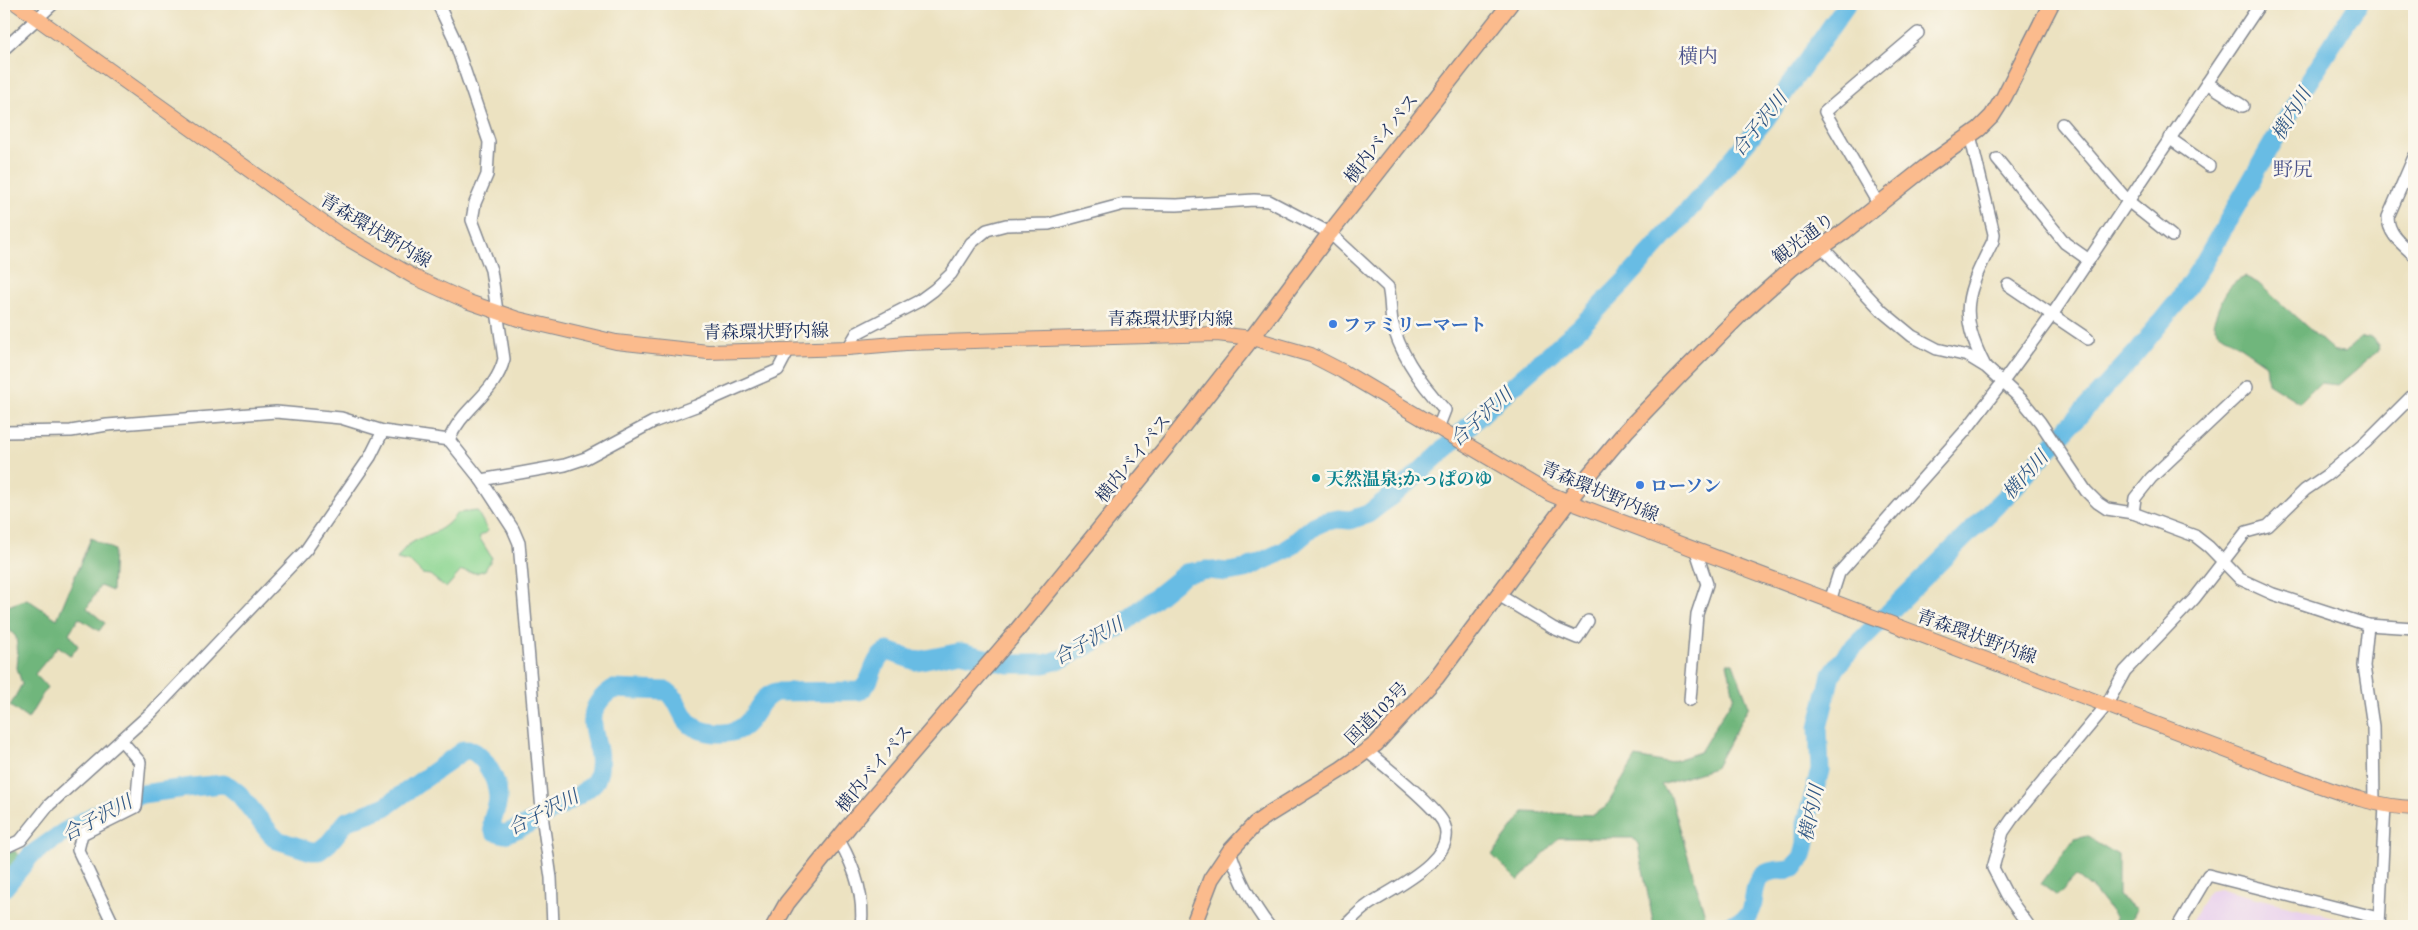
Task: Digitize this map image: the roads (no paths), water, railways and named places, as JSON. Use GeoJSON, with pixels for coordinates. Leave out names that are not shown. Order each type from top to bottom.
{"type":"FeatureCollection","features":[{"type":"Feature","properties":{"kind":"highway","name":"横内バイパス"},"geometry":{"type":"LineString","coordinates":[[774,926],[787,903],[1010,639],[1131,492],[1252,338],[1330,233],[1510,4]]}},
{"type":"Feature","properties":{"kind":"highway","name":"観光通り"},"geometry":{"type":"LineString","coordinates":[[1567,501],[1626,430],[1745,310],[1793,267],[1879,205],[1992,116],[2004,98],[2051,4]]}},
{"type":"Feature","properties":{"kind":"highway","name":"国道103号"},"geometry":{"type":"LineString","coordinates":[[1193,926],[1211,879],[1230,851],[1255,824],[1368,752],[1436,678],[1567,501]]}},
{"type":"Feature","properties":{"kind":"main road","name":"青森環状野内線"},"geometry":{"type":"LineString","coordinates":[[17,4],[336,232],[416,278],[469,302],[518,319],[616,342],[708,352],[788,351],[906,343],[1194,333],[1252,338],[1311,356],[1342,371],[1463,444],[1550,494],[1567,501],[2312,784],[2379,803],[2414,808]]}},
{"type":"Feature","properties":{"kind":"street"},"geometry":{"type":"LineString","coordinates":[[4,49],[53,4]]}},
{"type":"Feature","properties":{"kind":"street"},"geometry":{"type":"LineString","coordinates":[[438,4],[453,36],[488,142],[487,175],[475,203],[472,220],[491,270],[504,359],[501,373],[492,388],[461,418],[449,440]]}},
{"type":"Feature","properties":{"kind":"street"},"geometry":{"type":"LineString","coordinates":[[1830,601],[1839,573],[1966,430],[2052,315],[2260,4]]}},
{"type":"Feature","properties":{"kind":"street"},"geometry":{"type":"LineString","coordinates":[[1879,205],[1825,112],[1918,33]]}},
{"type":"Feature","properties":{"kind":"street"},"geometry":{"type":"LineString","coordinates":[[2207,83],[2243,106]]}},
{"type":"Feature","properties":{"kind":"street"},"geometry":{"type":"LineString","coordinates":[[2062,124],[2128,201],[2172,236]]}},
{"type":"Feature","properties":{"kind":"street"},"geometry":{"type":"LineString","coordinates":[[1970,135],[1994,234],[1993,241],[1967,302],[1973,337],[1986,367]]}},
{"type":"Feature","properties":{"kind":"street"},"geometry":{"type":"LineString","coordinates":[[2170,138],[2209,166]]}},
{"type":"Feature","properties":{"kind":"street"},"geometry":{"type":"LineString","coordinates":[[2414,157],[2388,217],[2388,226],[2394,236],[2414,254]]}},
{"type":"Feature","properties":{"kind":"street"},"geometry":{"type":"LineString","coordinates":[[1997,159],[2065,243],[2089,260]]}},
{"type":"Feature","properties":{"kind":"street"},"geometry":{"type":"LineString","coordinates":[[848,348],[857,333],[919,301],[934,290],[951,274],[971,243],[987,230],[1006,225],[1050,224],[1124,204],[1176,205],[1254,200],[1269,201],[1330,233],[1388,286],[1392,321],[1414,371],[1424,386],[1445,410],[1441,430]]}},
{"type":"Feature","properties":{"kind":"street"},"geometry":{"type":"LineString","coordinates":[[1822,247],[1883,312],[1912,336],[1937,349],[1968,356],[1986,367],[2022,400],[2040,422],[2086,492],[2098,503],[2107,508],[2133,513],[2195,536],[2209,547],[2240,579],[2273,594],[2368,625],[2414,628]]}},
{"type":"Feature","properties":{"kind":"street"},"geometry":{"type":"LineString","coordinates":[[2008,285],[2088,339]]}},
{"type":"Feature","properties":{"kind":"street"},"geometry":{"type":"LineString","coordinates":[[480,480],[565,465],[586,458],[653,422],[696,406],[778,370],[788,351]]}},
{"type":"Feature","properties":{"kind":"street"},"geometry":{"type":"LineString","coordinates":[[2133,513],[2135,498],[2151,478],[2247,386]]}},
{"type":"Feature","properties":{"kind":"street"},"geometry":{"type":"LineString","coordinates":[[2029,926],[1996,878],[1993,868],[2003,832],[2012,819],[2106,706],[2125,671],[2194,599],[2246,532],[2268,526],[2305,490],[2327,475],[2365,442],[2414,394]]}},
{"type":"Feature","properties":{"kind":"street"},"geometry":{"type":"LineString","coordinates":[[4,432],[71,431],[116,424],[276,412],[341,418],[383,431],[449,440],[480,480],[513,529],[519,543],[543,822],[551,878],[553,926]]}},
{"type":"Feature","properties":{"kind":"street"},"geometry":{"type":"LineString","coordinates":[[4,848],[21,840],[49,805],[121,740],[200,663],[306,550],[370,457],[383,431]]}},
{"type":"Feature","properties":{"kind":"street"},"geometry":{"type":"LineString","coordinates":[[1690,700],[1697,614],[1707,584],[1696,551]]}},
{"type":"Feature","properties":{"kind":"street"},"geometry":{"type":"LineString","coordinates":[[1497,594],[1553,628],[1577,638],[1588,621]]}},
{"type":"Feature","properties":{"kind":"street"},"geometry":{"type":"LineString","coordinates":[[2178,926],[2208,875],[2378,922],[2379,803],[2373,726],[2364,666],[2368,625]]}},
{"type":"Feature","properties":{"kind":"street"},"geometry":{"type":"LineString","coordinates":[[114,926],[78,850],[82,834],[136,807],[138,803],[140,762],[121,740]]}},
{"type":"Feature","properties":{"kind":"street"},"geometry":{"type":"LineString","coordinates":[[1345,926],[1366,906],[1406,883],[1426,868],[1437,856],[1447,838],[1446,830],[1438,814],[1368,752]]}},
{"type":"Feature","properties":{"kind":"street"},"geometry":{"type":"LineString","coordinates":[[839,840],[852,862],[862,896],[862,926]]}},
{"type":"Feature","properties":{"kind":"street"},"geometry":{"type":"LineString","coordinates":[[1230,851],[1245,890],[1269,926]]}},
{"type":"Feature","properties":{"kind":"waterway","name":"合子沢川"},"geometry":{"type":"LineString","coordinates":[[4,888],[31,855],[64,832],[114,804],[142,794],[192,787],[223,784],[229,786],[239,794],[277,840],[311,851],[319,851],[329,843],[347,821],[385,807],[464,750],[473,751],[478,755],[493,776],[498,793],[492,821],[493,827],[494,831],[504,834],[539,818],[568,801],[591,786],[596,780],[599,756],[594,733],[594,710],[601,700],[613,689],[667,691],[675,699],[689,724],[700,730],[722,733],[743,727],[763,701],[776,692],[859,691],[868,682],[878,659],[888,651],[916,661],[961,652],[1008,664],[1045,664],[1064,658],[1114,631],[1186,573],[1207,570],[1228,572],[1245,569],[1286,550],[1314,526],[1323,522],[1338,519],[1350,520],[1368,514],[1408,483],[1488,408],[1579,328],[1625,281],[1701,196],[1765,120],[1847,4]]}},
{"type":"Feature","properties":{"kind":"waterway","name":"横内川"},"geometry":{"type":"LineString","coordinates":[[1726,926],[1740,922],[1749,915],[1752,909],[1755,889],[1761,877],[1777,870],[1794,868],[1803,856],[1806,843],[1806,823],[1820,770],[1818,728],[1831,675],[1845,656],[2006,496],[2135,354],[2178,301],[2203,264],[2305,87],[2358,4]]}},
{"type":"Feature","properties":{"kind":"place","name":"ファミリーマート"},"geometry":{"type":"Point","coordinates":[1333,324]}},
{"type":"Feature","properties":{"kind":"place","name":"天然温泉;かっぱのゆ"},"geometry":{"type":"Point","coordinates":[1316,478]}},
{"type":"Feature","properties":{"kind":"place","name":"ローソン"},"geometry":{"type":"Point","coordinates":[1640,485]}},
{"type":"Feature","properties":{"kind":"district","name":"横内"},"geometry":{"type":"Point","coordinates":[1698,56]}},
{"type":"Feature","properties":{"kind":"district","name":"野尻"},"geometry":{"type":"Point","coordinates":[2293,169]}}]}
